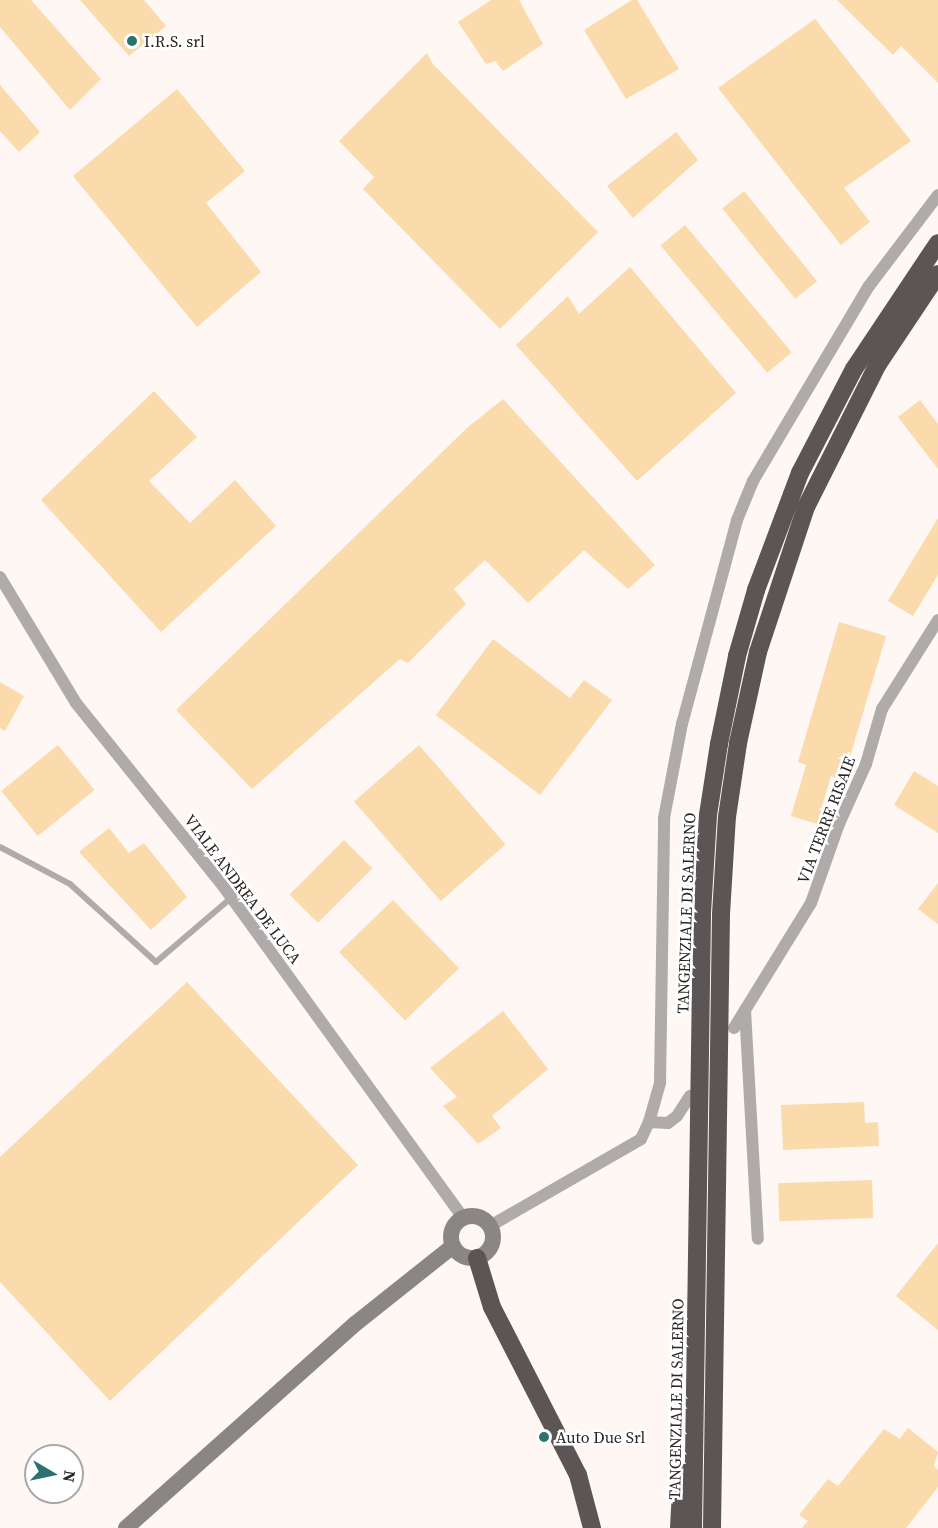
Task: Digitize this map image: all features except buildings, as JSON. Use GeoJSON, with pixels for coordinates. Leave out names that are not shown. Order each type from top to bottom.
{"type":"FeatureCollection","features":[{"type":"Feature","properties":{"kind":"highway","name":"TANGENZIALE DI SALERNO"},"geometry":{"type":"LineString","coordinates":[[693,1528],[704,856],[727,703],[756,590],[800,473],[854,369],[938,243]]}},
{"type":"Feature","properties":{"kind":"highway"},"geometry":{"type":"LineString","coordinates":[[712,1528],[721,914],[727,817],[738,743],[764,632],[806,507],[878,364],[938,274]]}},
{"type":"Feature","properties":{"kind":"highway"},"geometry":{"type":"LineString","coordinates":[[477,1258],[492,1307],[578,1475],[592,1528]]}},
{"type":"Feature","properties":{"kind":"highway"},"geometry":{"type":"LineString","coordinates":[[679,1528],[686,1429],[695,1406]]}},
{"type":"Feature","properties":{"kind":"street"},"geometry":{"type":"LineString","coordinates":[[490,1226],[641,1139],[649,1122],[660,1083],[664,818],[682,724],[737,520],[753,481],[869,286],[938,195]]}},
{"type":"Feature","properties":{"kind":"street","name":"VIALE ANDREA DE LUCA"},"geometry":{"type":"LineString","coordinates":[[0,577],[76,703],[231,898],[463,1218]]}},
{"type":"Feature","properties":{"kind":"street","name":"VIA TERRE RISAIE"},"geometry":{"type":"LineString","coordinates":[[734,1028],[811,903],[839,824],[866,764],[882,709],[938,620]]}},
{"type":"Feature","properties":{"kind":"street"},"geometry":{"type":"LineString","coordinates":[[745,1010],[758,1239]]}},
{"type":"Feature","properties":{"kind":"street"},"geometry":{"type":"LineString","coordinates":[[649,1122],[668,1123],[677,1116],[690,1096]]}},
{"type":"Feature","properties":{"kind":"street"},"geometry":{"type":"LineString","coordinates":[[475,1216],[490,1226],[492,1246],[477,1258],[463,1257],[453,1246],[453,1227],[463,1218],[475,1216]]}},
{"type":"Feature","properties":{"kind":"street"},"geometry":{"type":"LineString","coordinates":[[126,1528],[355,1324],[453,1246]]}},
{"type":"Feature","properties":{"kind":"lane"},"geometry":{"type":"LineString","coordinates":[[0,847],[70,884],[156,962],[231,898]]}},
{"type":"Feature","properties":{"kind":"place","name":"I.R.S. srl"},"geometry":{"type":"Point","coordinates":[132,41]}},
{"type":"Feature","properties":{"kind":"place","name":"Auto Due Srl"},"geometry":{"type":"Point","coordinates":[544,1437]}}]}
